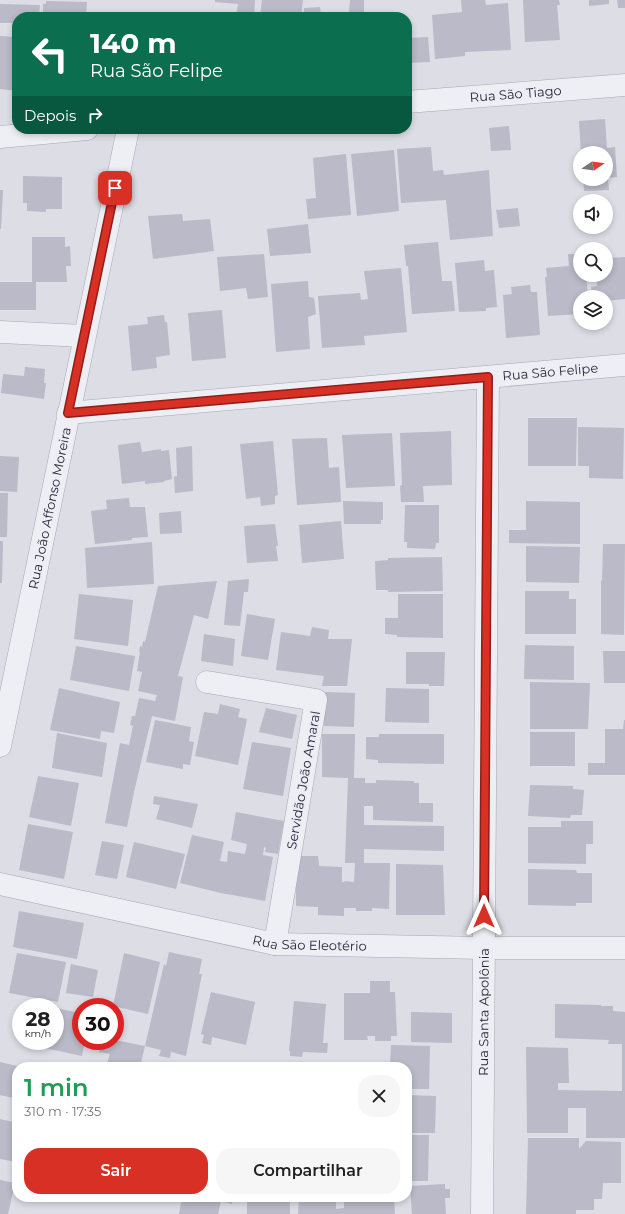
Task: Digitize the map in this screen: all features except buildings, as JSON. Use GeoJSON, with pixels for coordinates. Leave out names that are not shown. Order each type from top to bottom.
{"type":"FeatureCollection","features":[{"type":"Feature","properties":{"kind":"street","name":"Rua São Tiago"},"geometry":{"type":"LineString","coordinates":[[412,102],[625,85]]}},
{"type":"Feature","properties":{"kind":"street"},"geometry":{"type":"LineString","coordinates":[[0,137],[33,134]]}},
{"type":"Feature","properties":{"kind":"street","name":"Rua João Affonso Moreira"},"geometry":{"type":"LineString","coordinates":[[0,746],[3,714],[127,134]]}},
{"type":"Feature","properties":{"kind":"street"},"geometry":{"type":"LineString","coordinates":[[0,332],[84,336]]}},
{"type":"Feature","properties":{"kind":"street","name":"Rua São Felipe"},"geometry":{"type":"LineString","coordinates":[[68,413],[625,365]]}},
{"type":"Feature","properties":{"kind":"street","name":"Rua Santa Apolônia"},"geometry":{"type":"LineString","coordinates":[[482,1214],[488,377]]}},
{"type":"Feature","properties":{"kind":"street","name":"Servidão João Amaral"},"geometry":{"type":"LineString","coordinates":[[208,682],[316,700],[275,944]]}},
{"type":"Feature","properties":{"kind":"street","name":"Rua São Eleotério"},"geometry":{"type":"LineString","coordinates":[[0,884],[275,944],[484,948],[625,948]]}},
{"type":"Feature","properties":{"kind":"route"},"geometry":{"type":"LineString","coordinates":[[115,188],[68,413],[488,377],[484,916]]}}]}
